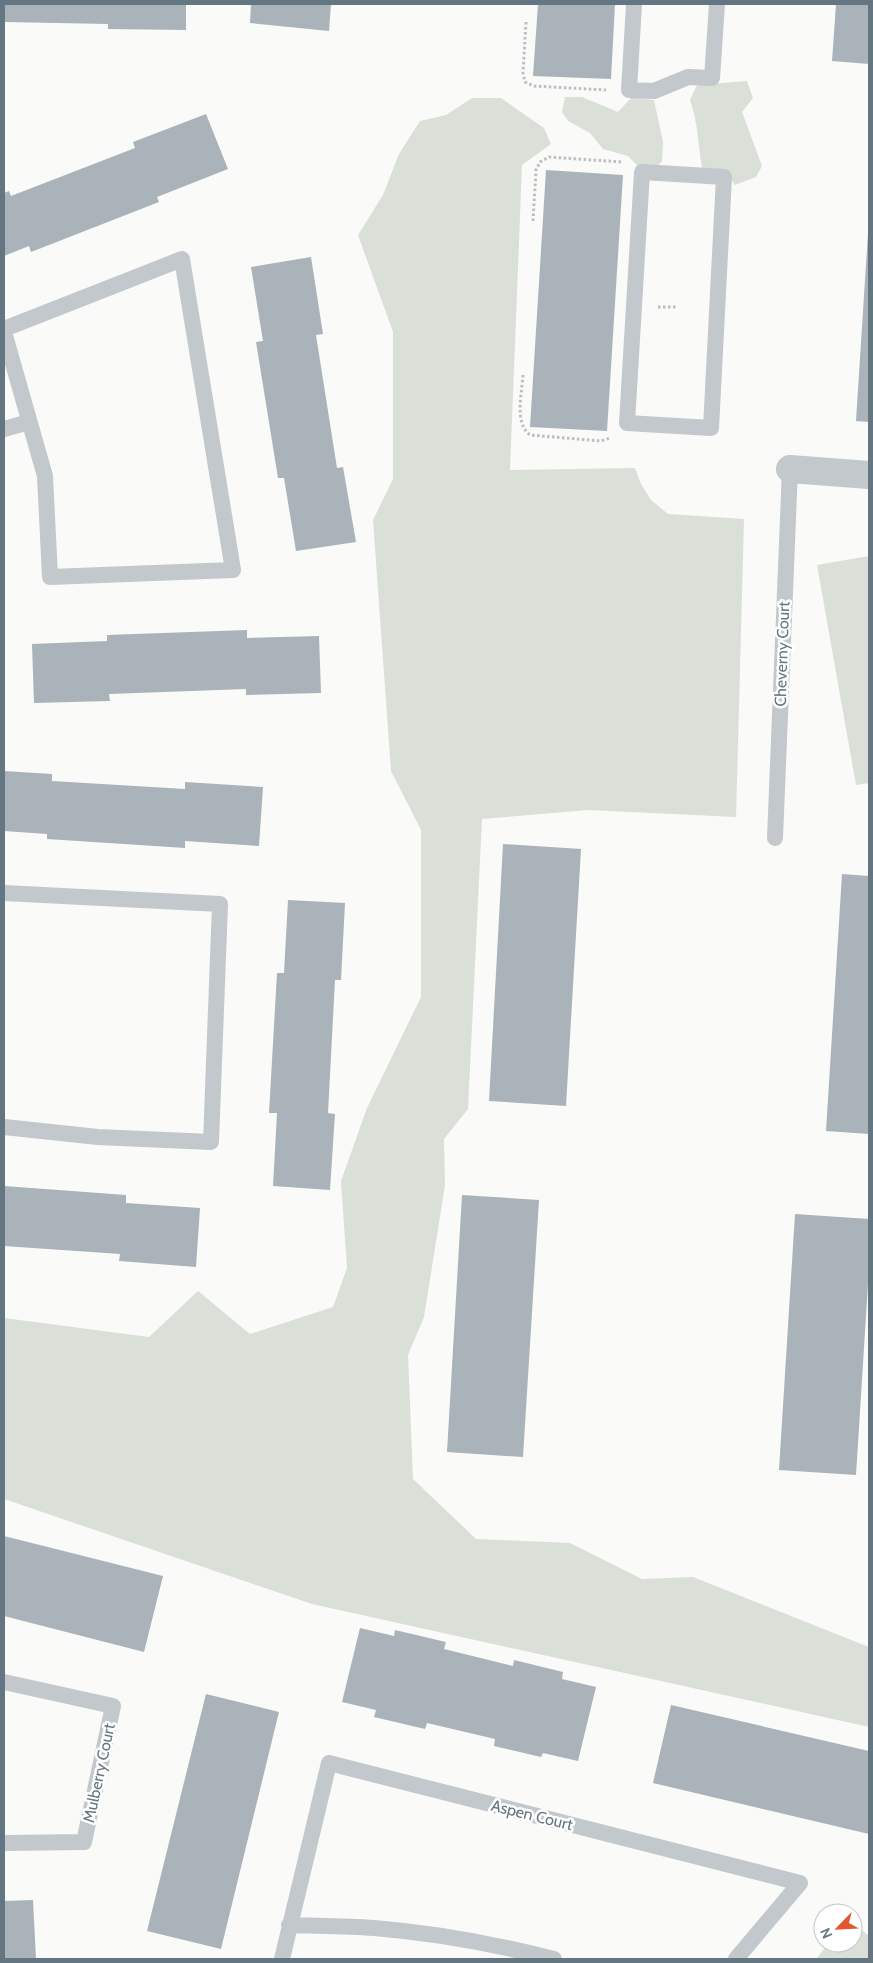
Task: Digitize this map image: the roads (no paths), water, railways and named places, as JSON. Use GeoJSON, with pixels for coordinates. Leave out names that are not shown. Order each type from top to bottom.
{"type":"FeatureCollection","features":[{"type":"Feature","properties":{"kind":"street"},"geometry":{"type":"LineString","coordinates":[[790,469],[869,475]]}},
{"type":"Feature","properties":{"kind":"lane"},"geometry":{"type":"LineString","coordinates":[[634,4],[629,90],[654,91],[688,77],[712,78],[717,4]]}},
{"type":"Feature","properties":{"kind":"lane"},"geometry":{"type":"LineString","coordinates":[[642,172],[724,177],[711,428],[635,424],[627,423],[642,172]]}},
{"type":"Feature","properties":{"kind":"lane"},"geometry":{"type":"LineString","coordinates":[[182,259],[233,570],[50,577],[45,476],[4,331],[182,259]]}},
{"type":"Feature","properties":{"kind":"lane"},"geometry":{"type":"LineString","coordinates":[[4,429],[29,422]]}},
{"type":"Feature","properties":{"kind":"lane","name":"Cheverny Court"},"geometry":{"type":"LineString","coordinates":[[775,838],[790,469]]}},
{"type":"Feature","properties":{"kind":"lane"},"geometry":{"type":"LineString","coordinates":[[4,894],[220,904],[211,1142],[98,1137],[4,1128]]}},
{"type":"Feature","properties":{"kind":"lane","name":"Mulberry Court"},"geometry":{"type":"LineString","coordinates":[[4,1682],[114,1706],[84,1842],[4,1843]]}},
{"type":"Feature","properties":{"kind":"lane","name":"Aspen Court"},"geometry":{"type":"LineString","coordinates":[[282,1959],[329,1763],[800,1883],[736,1959]]}},
{"type":"Feature","properties":{"kind":"lane"},"geometry":{"type":"LineString","coordinates":[[289,1926],[373,1928],[447,1937],[507,1947],[554,1959]]}}]}
